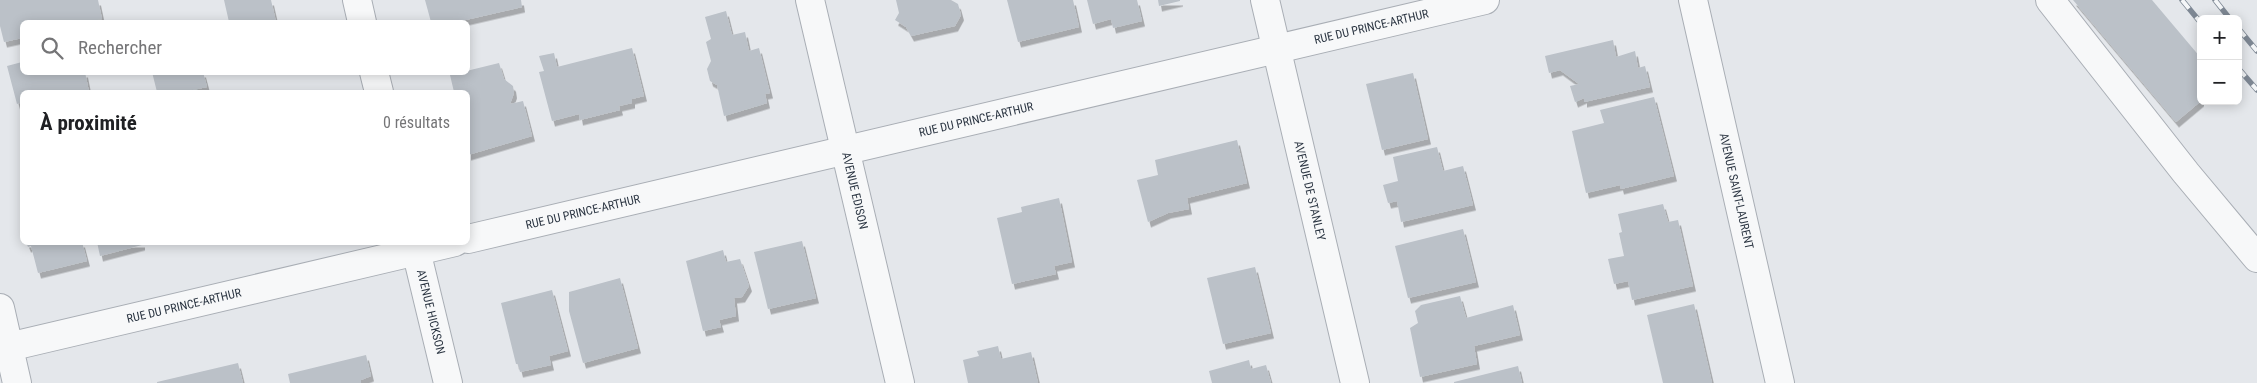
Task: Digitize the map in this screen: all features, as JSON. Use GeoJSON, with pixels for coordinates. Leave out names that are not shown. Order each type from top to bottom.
{"type":"FeatureCollection","features":[{"type":"Feature","properties":{"kind":"street"},"geometry":{"type":"LineString","coordinates":[[357,0],[362,20]]}},
{"type":"Feature","properties":{"kind":"street","name":"AVENUE EDISON"},"geometry":{"type":"LineString","coordinates":[[810,0],[900,383]]}},
{"type":"Feature","properties":{"kind":"street","name":"AVENUE DE STANLEY"},"geometry":{"type":"LineString","coordinates":[[1265,0],[1355,383]]}},
{"type":"Feature","properties":{"kind":"street","name":"RUE DU PRINCE-ARTHUR"},"geometry":{"type":"LineString","coordinates":[[470,240],[1485,0]]}},
{"type":"Feature","properties":{"kind":"street","name":"AVENUE SAINT-LAURENT"},"geometry":{"type":"LineString","coordinates":[[1694,0],[1780,383]]}},
{"type":"Feature","properties":{"kind":"street"},"geometry":{"type":"LineString","coordinates":[[2050,0],[2182,167],[2257,258]]}},
{"type":"Feature","properties":{"kind":"street"},"geometry":{"type":"LineString","coordinates":[[375,75],[378,90]]}},
{"type":"Feature","properties":{"kind":"street","name":"RUE DU PRINCE-ARTHUR"},"geometry":{"type":"LineString","coordinates":[[4,348],[415,247],[431,245]]}},
{"type":"Feature","properties":{"kind":"street","name":"AVENUE HICKSON"},"geometry":{"type":"LineString","coordinates":[[415,247],[448,383]]}},
{"type":"Feature","properties":{"kind":"street"},"geometry":{"type":"LineString","coordinates":[[0,308],[4,348],[17,383]]}},
{"type":"Feature","properties":{"kind":"building"},"geometry":{"type":"Polygon","coordinates":[[[0,0],[98,0],[102,19],[20,20],[20,38],[4,42],[0,26],[0,0]]]}},
{"type":"Feature","properties":{"kind":"building"},"geometry":{"type":"Polygon","coordinates":[[[224,0],[271,0],[276,20],[229,20],[224,0]]]}},
{"type":"Feature","properties":{"kind":"building"},"geometry":{"type":"Polygon","coordinates":[[[425,0],[521,0],[522,7],[466,20],[430,20],[425,0]]]}},
{"type":"Feature","properties":{"kind":"building"},"geometry":{"type":"Polygon","coordinates":[[[896,0],[951,0],[958,4],[961,15],[955,26],[911,36],[906,27],[895,20],[899,13],[896,0]]]}},
{"type":"Feature","properties":{"kind":"building"},"geometry":{"type":"Polygon","coordinates":[[[1007,0],[1073,0],[1079,27],[1018,42],[1007,0]]]}},
{"type":"Feature","properties":{"kind":"building"},"geometry":{"type":"Polygon","coordinates":[[[1087,0],[1137,0],[1142,21],[1113,28],[1111,19],[1093,24],[1087,0]]]}},
{"type":"Feature","properties":{"kind":"building"},"geometry":{"type":"Polygon","coordinates":[[[1158,0],[1180,0],[1180,1],[1159,6],[1158,0]]]}},
{"type":"Feature","properties":{"kind":"building"},"geometry":{"type":"Polygon","coordinates":[[[2073,0],[2152,0],[2197,53],[2197,104],[2176,122],[2073,0]]]}},
{"type":"Feature","properties":{"kind":"building"},"geometry":{"type":"Polygon","coordinates":[[[726,11],[732,35],[745,32],[749,51],[759,48],[770,93],[765,94],[767,103],[724,116],[717,85],[710,81],[707,69],[711,61],[706,42],[711,39],[705,17],[726,11]]]}},
{"type":"Feature","properties":{"kind":"building"},"geometry":{"type":"Polygon","coordinates":[[[1613,40],[1616,57],[1635,51],[1638,68],[1645,66],[1650,87],[1584,102],[1584,98],[1575,102],[1570,86],[1579,84],[1560,70],[1549,73],[1545,56],[1613,40]]]}},
{"type":"Feature","properties":{"kind":"building"},"geometry":{"type":"Polygon","coordinates":[[[632,48],[644,96],[632,99],[632,103],[619,106],[620,110],[580,120],[579,114],[552,121],[539,72],[544,71],[539,56],[554,53],[557,67],[632,48]]]}},
{"type":"Feature","properties":{"kind":"building"},"geometry":{"type":"Polygon","coordinates":[[[20,63],[20,75],[86,75],[89,90],[20,90],[20,103],[17,104],[7,66],[20,63]]]}},
{"type":"Feature","properties":{"kind":"building"},"geometry":{"type":"Polygon","coordinates":[[[499,63],[504,79],[513,86],[514,93],[510,104],[523,101],[532,136],[470,154],[470,90],[454,90],[450,75],[470,75],[470,70],[499,63]]]}},
{"type":"Feature","properties":{"kind":"building"},"geometry":{"type":"Polygon","coordinates":[[[1413,73],[1428,139],[1382,150],[1366,84],[1413,73]]]}},
{"type":"Feature","properties":{"kind":"building"},"geometry":{"type":"Polygon","coordinates":[[[153,75],[204,75],[207,87],[193,90],[156,90],[153,75]]]}},
{"type":"Feature","properties":{"kind":"building"},"geometry":{"type":"Polygon","coordinates":[[[1654,97],[1674,176],[1621,189],[1620,185],[1586,193],[1572,131],[1604,123],[1600,110],[1654,97]]]}},
{"type":"Feature","properties":{"kind":"building"},"geometry":{"type":"Polygon","coordinates":[[[1237,140],[1247,183],[1187,198],[1189,209],[1168,213],[1148,222],[1137,180],[1158,175],[1155,160],[1237,140]]]}},
{"type":"Feature","properties":{"kind":"building"},"geometry":{"type":"Polygon","coordinates":[[[1437,147],[1443,171],[1463,166],[1473,205],[1401,222],[1397,201],[1388,203],[1383,185],[1398,181],[1393,157],[1437,147]]]}},
{"type":"Feature","properties":{"kind":"building"},"geometry":{"type":"Polygon","coordinates":[[[1059,198],[1072,262],[1054,266],[1056,274],[1012,284],[997,218],[1022,212],[1021,207],[1059,198]]]}},
{"type":"Feature","properties":{"kind":"building"},"geometry":{"type":"Polygon","coordinates":[[[1663,204],[1668,222],[1678,220],[1693,286],[1632,300],[1628,281],[1614,284],[1608,259],[1624,256],[1619,233],[1622,232],[1618,214],[1663,204]]]}},
{"type":"Feature","properties":{"kind":"building"},"geometry":{"type":"Polygon","coordinates":[[[1463,229],[1476,282],[1408,298],[1395,246],[1463,229]]]}},
{"type":"Feature","properties":{"kind":"building"},"geometry":{"type":"Polygon","coordinates":[[[802,241],[816,298],[768,309],[754,252],[802,241]]]}},
{"type":"Feature","properties":{"kind":"building"},"geometry":{"type":"Polygon","coordinates":[[[27,245],[83,245],[87,261],[38,273],[31,246],[28,247],[27,245]]]}},
{"type":"Feature","properties":{"kind":"building"},"geometry":{"type":"Polygon","coordinates":[[[98,245],[142,245],[100,256],[98,245]]]}},
{"type":"Feature","properties":{"kind":"building"},"geometry":{"type":"Polygon","coordinates":[[[723,250],[726,262],[740,259],[749,286],[742,297],[734,298],[736,316],[719,320],[721,327],[703,331],[686,261],[723,250]]]}},
{"type":"Feature","properties":{"kind":"building"},"geometry":{"type":"Polygon","coordinates":[[[1255,267],[1271,333],[1223,344],[1207,278],[1255,267]]]}},
{"type":"Feature","properties":{"kind":"building"},"geometry":{"type":"Polygon","coordinates":[[[620,278],[638,348],[583,363],[569,311],[569,292],[620,278]]]}},
{"type":"Feature","properties":{"kind":"building"},"geometry":{"type":"Polygon","coordinates":[[[552,290],[568,351],[549,356],[551,365],[520,372],[518,364],[516,364],[501,303],[552,290]]]}},
{"type":"Feature","properties":{"kind":"building"},"geometry":{"type":"Polygon","coordinates":[[[1460,296],[1466,318],[1513,305],[1520,335],[1474,346],[1477,364],[1420,377],[1410,328],[1418,323],[1415,311],[1421,305],[1460,296]]]}},
{"type":"Feature","properties":{"kind":"building"},"geometry":{"type":"Polygon","coordinates":[[[1694,304],[1712,383],[1663,383],[1647,315],[1694,304]]]}},
{"type":"Feature","properties":{"kind":"building"},"geometry":{"type":"Polygon","coordinates":[[[998,346],[1001,359],[1031,352],[1038,383],[968,383],[963,360],[979,356],[977,351],[998,346]]]}},
{"type":"Feature","properties":{"kind":"building"},"geometry":{"type":"Polygon","coordinates":[[[366,355],[371,376],[361,380],[361,383],[290,383],[288,374],[366,355]]]}},
{"type":"Feature","properties":{"kind":"building"},"geometry":{"type":"Polygon","coordinates":[[[1249,360],[1251,369],[1266,365],[1271,383],[1212,383],[1209,371],[1249,360]]]}},
{"type":"Feature","properties":{"kind":"building"},"geometry":{"type":"Polygon","coordinates":[[[238,363],[243,383],[157,383],[157,382],[238,363]]]}},
{"type":"Feature","properties":{"kind":"building"},"geometry":{"type":"Polygon","coordinates":[[[1518,366],[1522,383],[1454,383],[1454,382],[1518,366]]]}},
{"type":"Feature","properties":{"kind":"railway"},"geometry":{"type":"LineString","coordinates":[[2182,0],[2197,18]]}},
{"type":"Feature","properties":{"kind":"railway"},"geometry":{"type":"LineString","coordinates":[[2215,0],[2227,15]]}},
{"type":"Feature","properties":{"kind":"railway"},"geometry":{"type":"LineString","coordinates":[[2242,33],[2257,51]]}},
{"type":"Feature","properties":{"kind":"railway"},"geometry":{"type":"LineString","coordinates":[[2242,73],[2257,90]]}}]}
